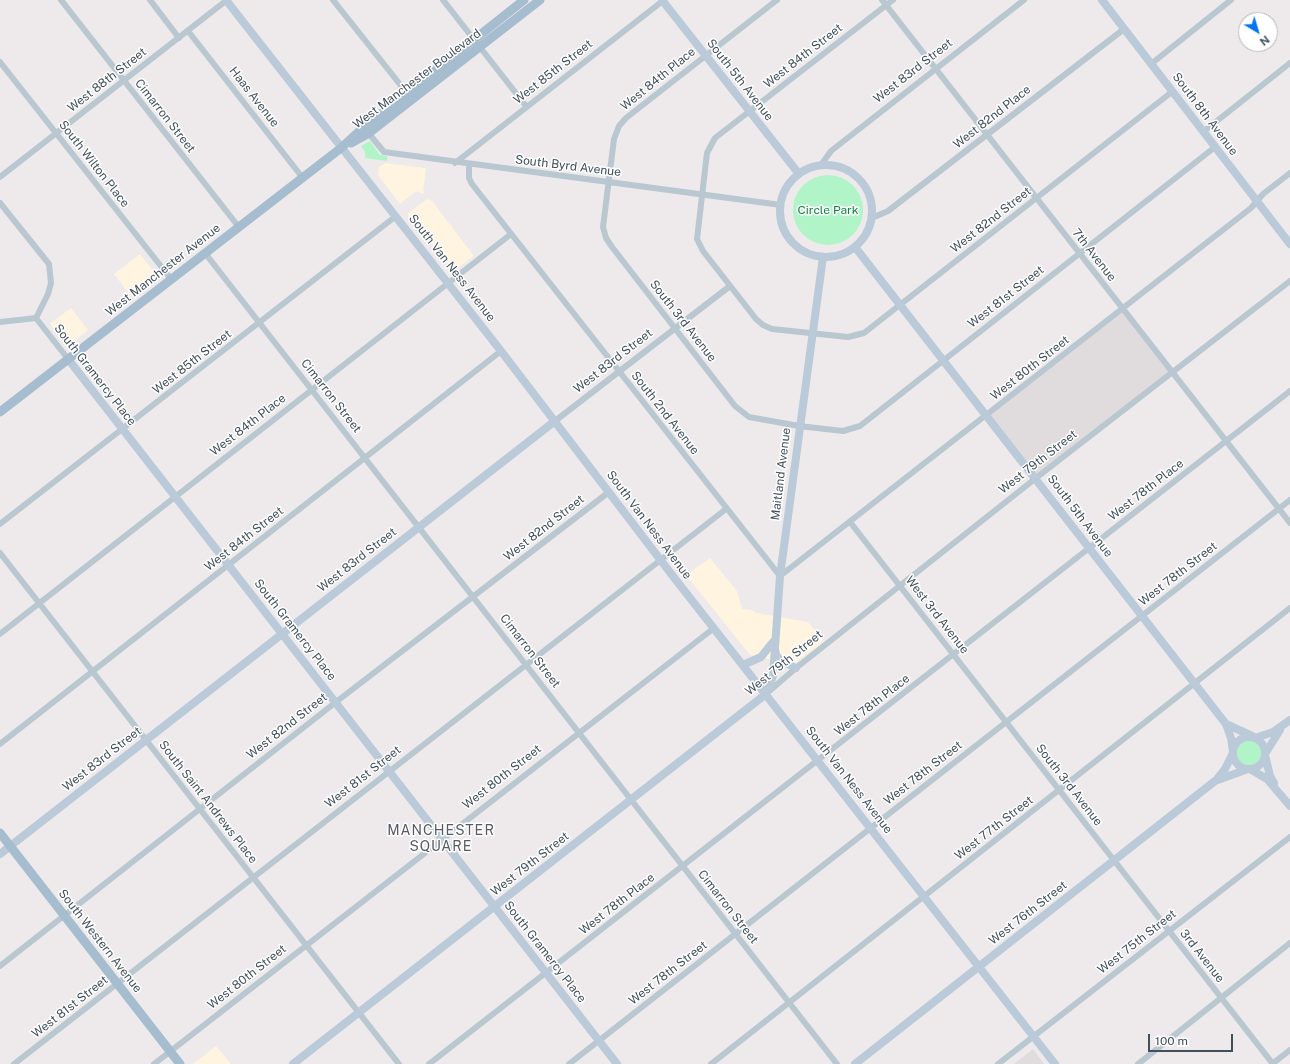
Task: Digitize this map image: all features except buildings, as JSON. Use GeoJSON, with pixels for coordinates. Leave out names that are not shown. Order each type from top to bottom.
{"type":"FeatureCollection","features":[{"type":"Feature","properties":{"kind":"main road","name":"West Manchester Boulevard"},"geometry":{"type":"LineString","coordinates":[[366,130],[406,92],[524,0]]}},
{"type":"Feature","properties":{"kind":"main road","name":"West Manchester Boulevard"},"geometry":{"type":"LineString","coordinates":[[341,148],[540,0]]}},
{"type":"Feature","properties":{"kind":"main road","name":"West Manchester Avenue"},"geometry":{"type":"LineString","coordinates":[[0,412],[238,226],[341,148]]}},
{"type":"Feature","properties":{"kind":"main road","name":"South Western Avenue"},"geometry":{"type":"LineString","coordinates":[[0,833],[180,1064]]}},
{"type":"Feature","properties":{"kind":"street","name":"Cimarron Street"},"geometry":{"type":"LineString","coordinates":[[61,0],[238,226]]}},
{"type":"Feature","properties":{"kind":"street"},"geometry":{"type":"LineString","coordinates":[[150,0],[179,38]]}},
{"type":"Feature","properties":{"kind":"street","name":"West 88th Street"},"geometry":{"type":"LineString","coordinates":[[0,177],[227,0]]}},
{"type":"Feature","properties":{"kind":"street","name":"South Van Ness Avenue"},"geometry":{"type":"LineString","coordinates":[[227,0],[341,148],[501,351],[661,560],[1055,1064]]}},
{"type":"Feature","properties":{"kind":"street"},"geometry":{"type":"LineString","coordinates":[[333,0],[406,92]]}},
{"type":"Feature","properties":{"kind":"street"},"geometry":{"type":"LineString","coordinates":[[443,0],[526,106]]}},
{"type":"Feature","properties":{"kind":"street","name":"South 5th Avenue"},"geometry":{"type":"LineString","coordinates":[[663,0],[800,174]]}},
{"type":"Feature","properties":{"kind":"street","name":"West 85th Street"},"geometry":{"type":"LineString","coordinates":[[455,163],[663,0]]}},
{"type":"Feature","properties":{"kind":"street","name":"West 84th Place"},"geometry":{"type":"LineString","coordinates":[[607,182],[614,139],[619,126],[626,118],[777,0]]}},
{"type":"Feature","properties":{"kind":"street","name":"West 84th Street"},"geometry":{"type":"LineString","coordinates":[[730,286],[703,251],[697,239],[701,193],[707,153],[710,144],[884,3],[892,0]]}},
{"type":"Feature","properties":{"kind":"street","name":"West 83rd Street"},"geometry":{"type":"LineString","coordinates":[[821,165],[831,151],[1024,0]]}},
{"type":"Feature","properties":{"kind":"street","name":"South 8th Avenue"},"geometry":{"type":"LineString","coordinates":[[1102,0],[1290,244]]}},
{"type":"Feature","properties":{"kind":"street"},"geometry":{"type":"LineString","coordinates":[[1151,64],[1231,0]]}},
{"type":"Feature","properties":{"kind":"street","name":"7th Avenue"},"geometry":{"type":"LineString","coordinates":[[884,3],[1290,523]]}},
{"type":"Feature","properties":{"kind":"street","name":"West 82nd Place"},"geometry":{"type":"LineString","coordinates":[[872,218],[888,211],[1124,29]]}},
{"type":"Feature","properties":{"kind":"street","name":"Haas Avenue"},"geometry":{"type":"LineString","coordinates":[[188,31],[302,177]]}},
{"type":"Feature","properties":{"kind":"street","name":"South Wilton Place"},"geometry":{"type":"LineString","coordinates":[[0,62],[171,279]]}},
{"type":"Feature","properties":{"kind":"street"},"geometry":{"type":"LineString","coordinates":[[1203,132],[1290,63]]}},
{"type":"Feature","properties":{"kind":"street","name":"West 82nd Street"},"geometry":{"type":"LineString","coordinates":[[730,286],[756,319],[763,325],[772,329],[856,337],[864,333],[901,305],[1173,91]]}},
{"type":"Feature","properties":{"kind":"street","name":"South Byrd Avenue"},"geometry":{"type":"LineString","coordinates":[[366,130],[384,152],[455,163],[781,204]]}},
{"type":"Feature","properties":{"kind":"street","name":"West 81st Street"},"geometry":{"type":"LineString","coordinates":[[800,426],[843,431],[854,429],[865,422],[1215,147]]}},
{"type":"Feature","properties":{"kind":"street","name":"South 2nd Avenue"},"geometry":{"type":"LineString","coordinates":[[469,164],[469,178],[472,184],[780,576]]}},
{"type":"Feature","properties":{"kind":"street"},"geometry":{"type":"LineString","coordinates":[[821,165],[842,168],[860,179],[870,197],[872,218],[863,239],[855,246],[840,254],[823,256],[805,252],[791,240],[782,223],[781,204],[784,193],[790,183],[809,168],[821,165]]}},
{"type":"Feature","properties":{"kind":"street","name":"West 80th Street"},"geometry":{"type":"LineString","coordinates":[[780,576],[1251,208],[1257,201],[1290,173]]}},
{"type":"Feature","properties":{"kind":"street","name":"South 3rd Avenue"},"geometry":{"type":"LineString","coordinates":[[607,182],[603,227],[606,238],[674,329],[739,411],[755,419],[800,426]]}},
{"type":"Feature","properties":{"kind":"street"},"geometry":{"type":"LineString","coordinates":[[0,203],[49,264],[50,283],[48,294],[36,318],[0,322]]}},
{"type":"Feature","properties":{"kind":"street","name":"West 85th Street"},"geometry":{"type":"LineString","coordinates":[[0,524],[123,430],[396,216]]}},
{"type":"Feature","properties":{"kind":"street","name":"West 84th Place"},"geometry":{"type":"LineString","coordinates":[[0,634],[311,389],[511,234]]}},
{"type":"Feature","properties":{"kind":"street","name":"South 5th Avenue"},"geometry":{"type":"LineString","coordinates":[[855,246],[1226,724],[1231,738],[1233,752]]}},
{"type":"Feature","properties":{"kind":"street","name":"Cimarron Street"},"geometry":{"type":"LineString","coordinates":[[205,253],[837,1064]]}},
{"type":"Feature","properties":{"kind":"street","name":"Maitland Avenue"},"geometry":{"type":"LineString","coordinates":[[766,694],[773,676],[774,643],[780,576],[823,256]]}},
{"type":"Feature","properties":{"kind":"street","name":"West 79th Street"},"geometry":{"type":"LineString","coordinates":[[293,1064],[766,694],[796,668],[1036,478],[1290,281]]}},
{"type":"Feature","properties":{"kind":"street","name":"West 83rd Street"},"geometry":{"type":"LineString","coordinates":[[0,854],[730,286]]}},
{"type":"Feature","properties":{"kind":"street","name":"South Gramercy Place"},"geometry":{"type":"LineString","coordinates":[[36,318],[617,1064]]}},
{"type":"Feature","properties":{"kind":"street","name":"West 84th Street"},"geometry":{"type":"LineString","coordinates":[[0,744],[501,351]]}},
{"type":"Feature","properties":{"kind":"street","name":"West 78th Place"},"geometry":{"type":"LineString","coordinates":[[429,1064],[1290,391]]}},
{"type":"Feature","properties":{"kind":"street","name":"West 82nd Street"},"geometry":{"type":"LineString","coordinates":[[0,966],[336,702],[609,492]]}},
{"type":"Feature","properties":{"kind":"street","name":"West 78th Street"},"geometry":{"type":"LineString","coordinates":[[569,1064],[1290,500]]}},
{"type":"Feature","properties":{"kind":"street","name":"West 81st Street"},"geometry":{"type":"LineString","coordinates":[[14,1064],[726,509]]}},
{"type":"Feature","properties":{"kind":"street","name":"West 3rd Avenue"},"geometry":{"type":"LineString","coordinates":[[850,522],[1006,722]]}},
{"type":"Feature","properties":{"kind":"street","name":"South Saint Andrews Place"},"geometry":{"type":"LineString","coordinates":[[0,552],[399,1064]]}},
{"type":"Feature","properties":{"kind":"street","name":"West 77th Street"},"geometry":{"type":"LineString","coordinates":[[711,1064],[1060,791],[1290,608]]}},
{"type":"Feature","properties":{"kind":"street","name":"West 80th Street"},"geometry":{"type":"LineString","coordinates":[[154,1064],[578,732],[714,628]]}},
{"type":"Feature","properties":{"kind":"street"},"geometry":{"type":"LineString","coordinates":[[743,665],[764,654],[774,643]]}},
{"type":"Feature","properties":{"kind":"street"},"geometry":{"type":"LineString","coordinates":[[774,643],[776,655],[781,661],[796,668]]}},
{"type":"Feature","properties":{"kind":"street","name":"South 3rd Avenue"},"geometry":{"type":"LineString","coordinates":[[1006,722],[1114,861]]}},
{"type":"Feature","properties":{"kind":"street"},"geometry":{"type":"LineString","coordinates":[[1278,790],[1267,779],[1249,769],[1239,766],[1233,752],[1234,746],[1240,740],[1246,737],[1255,738],[1274,732],[1287,722]]}},
{"type":"Feature","properties":{"kind":"street"},"geometry":{"type":"LineString","coordinates":[[1249,769],[1258,766],[1273,739],[1287,722]]}},
{"type":"Feature","properties":{"kind":"street","name":"South 5th Avenue"},"geometry":{"type":"LineString","coordinates":[[1226,724],[1255,738]]}},
{"type":"Feature","properties":{"kind":"street"},"geometry":{"type":"LineString","coordinates":[[1255,738],[1263,744],[1270,776],[1290,806]]}},
{"type":"Feature","properties":{"kind":"street","name":"West 76th Street"},"geometry":{"type":"LineString","coordinates":[[855,1064],[1215,781],[1225,769],[1233,752]]}},
{"type":"Feature","properties":{"kind":"street","name":"West 76th Street"},"geometry":{"type":"LineString","coordinates":[[1215,781],[1249,769]]}},
{"type":"Feature","properties":{"kind":"street","name":"West 75th Street"},"geometry":{"type":"LineString","coordinates":[[998,1064],[1290,838]]}},
{"type":"Feature","properties":{"kind":"street","name":"3rd Avenue"},"geometry":{"type":"LineString","coordinates":[[1114,861],[1272,1064]]}},
{"type":"Feature","properties":{"kind":"street"},"geometry":{"type":"LineString","coordinates":[[1138,1064],[1290,943]]}},
{"type":"Feature","properties":{"kind":"street"},"geometry":{"type":"LineString","coordinates":[[1272,1064],[1290,1050]]}},
{"type":"Feature","properties":{"kind":"shaded area"},"geometry":{"type":"Polygon","coordinates":[[[385,163],[426,168],[423,194],[416,191],[400,204],[378,175],[379,167],[385,163]]]}},
{"type":"Feature","properties":{"kind":"shaded area"},"geometry":{"type":"Polygon","coordinates":[[[427,199],[432,201],[474,256],[455,270],[452,269],[407,214],[427,199]]]}},
{"type":"Feature","properties":{"kind":"shaded area"},"geometry":{"type":"Polygon","coordinates":[[[140,254],[157,276],[131,296],[114,274],[140,254]]]}},
{"type":"Feature","properties":{"kind":"shaded area"},"geometry":{"type":"Polygon","coordinates":[[[71,308],[88,330],[68,346],[50,324],[71,308]]]}},
{"type":"Feature","properties":{"kind":"shaded area"},"geometry":{"type":"Polygon","coordinates":[[[1122,309],[1173,372],[1036,478],[986,416],[1122,309]]]}},
{"type":"Feature","properties":{"kind":"shaded area"},"geometry":{"type":"Polygon","coordinates":[[[710,558],[737,591],[742,609],[752,610],[756,613],[808,622],[824,641],[793,664],[750,655],[686,575],[710,558]]]}},
{"type":"Feature","properties":{"kind":"shaded area"},"geometry":{"type":"Polygon","coordinates":[[[216,1046],[231,1064],[193,1064],[216,1046]]]}},
{"type":"Feature","properties":{"kind":"shaded area"},"geometry":{"type":"Polygon","coordinates":[[[1033,1049],[1044,1064],[1014,1064],[1033,1049]]]}},
{"type":"Feature","properties":{"kind":"green space"},"geometry":{"type":"Polygon","coordinates":[[[370,141],[380,155],[387,156],[387,161],[365,158],[365,152],[361,146],[370,141]]]}},
{"type":"Feature","properties":{"kind":"green space","name":"Circle Park"},"geometry":{"type":"Polygon","coordinates":[[[828,175],[847,181],[857,191],[863,210],[857,229],[847,239],[828,245],[809,239],[799,229],[793,210],[799,191],[809,181],[828,175]]]}},
{"type":"Feature","properties":{"kind":"green space"},"geometry":{"type":"Polygon","coordinates":[[[1249,741],[1258,744],[1261,753],[1258,762],[1249,765],[1240,762],[1237,753],[1240,744],[1249,741]]]}},
{"type":"Feature","properties":{"kind":"district","name":"MANCHESTER SQUARE"},"geometry":{"type":"Point","coordinates":[441,840]}}]}
